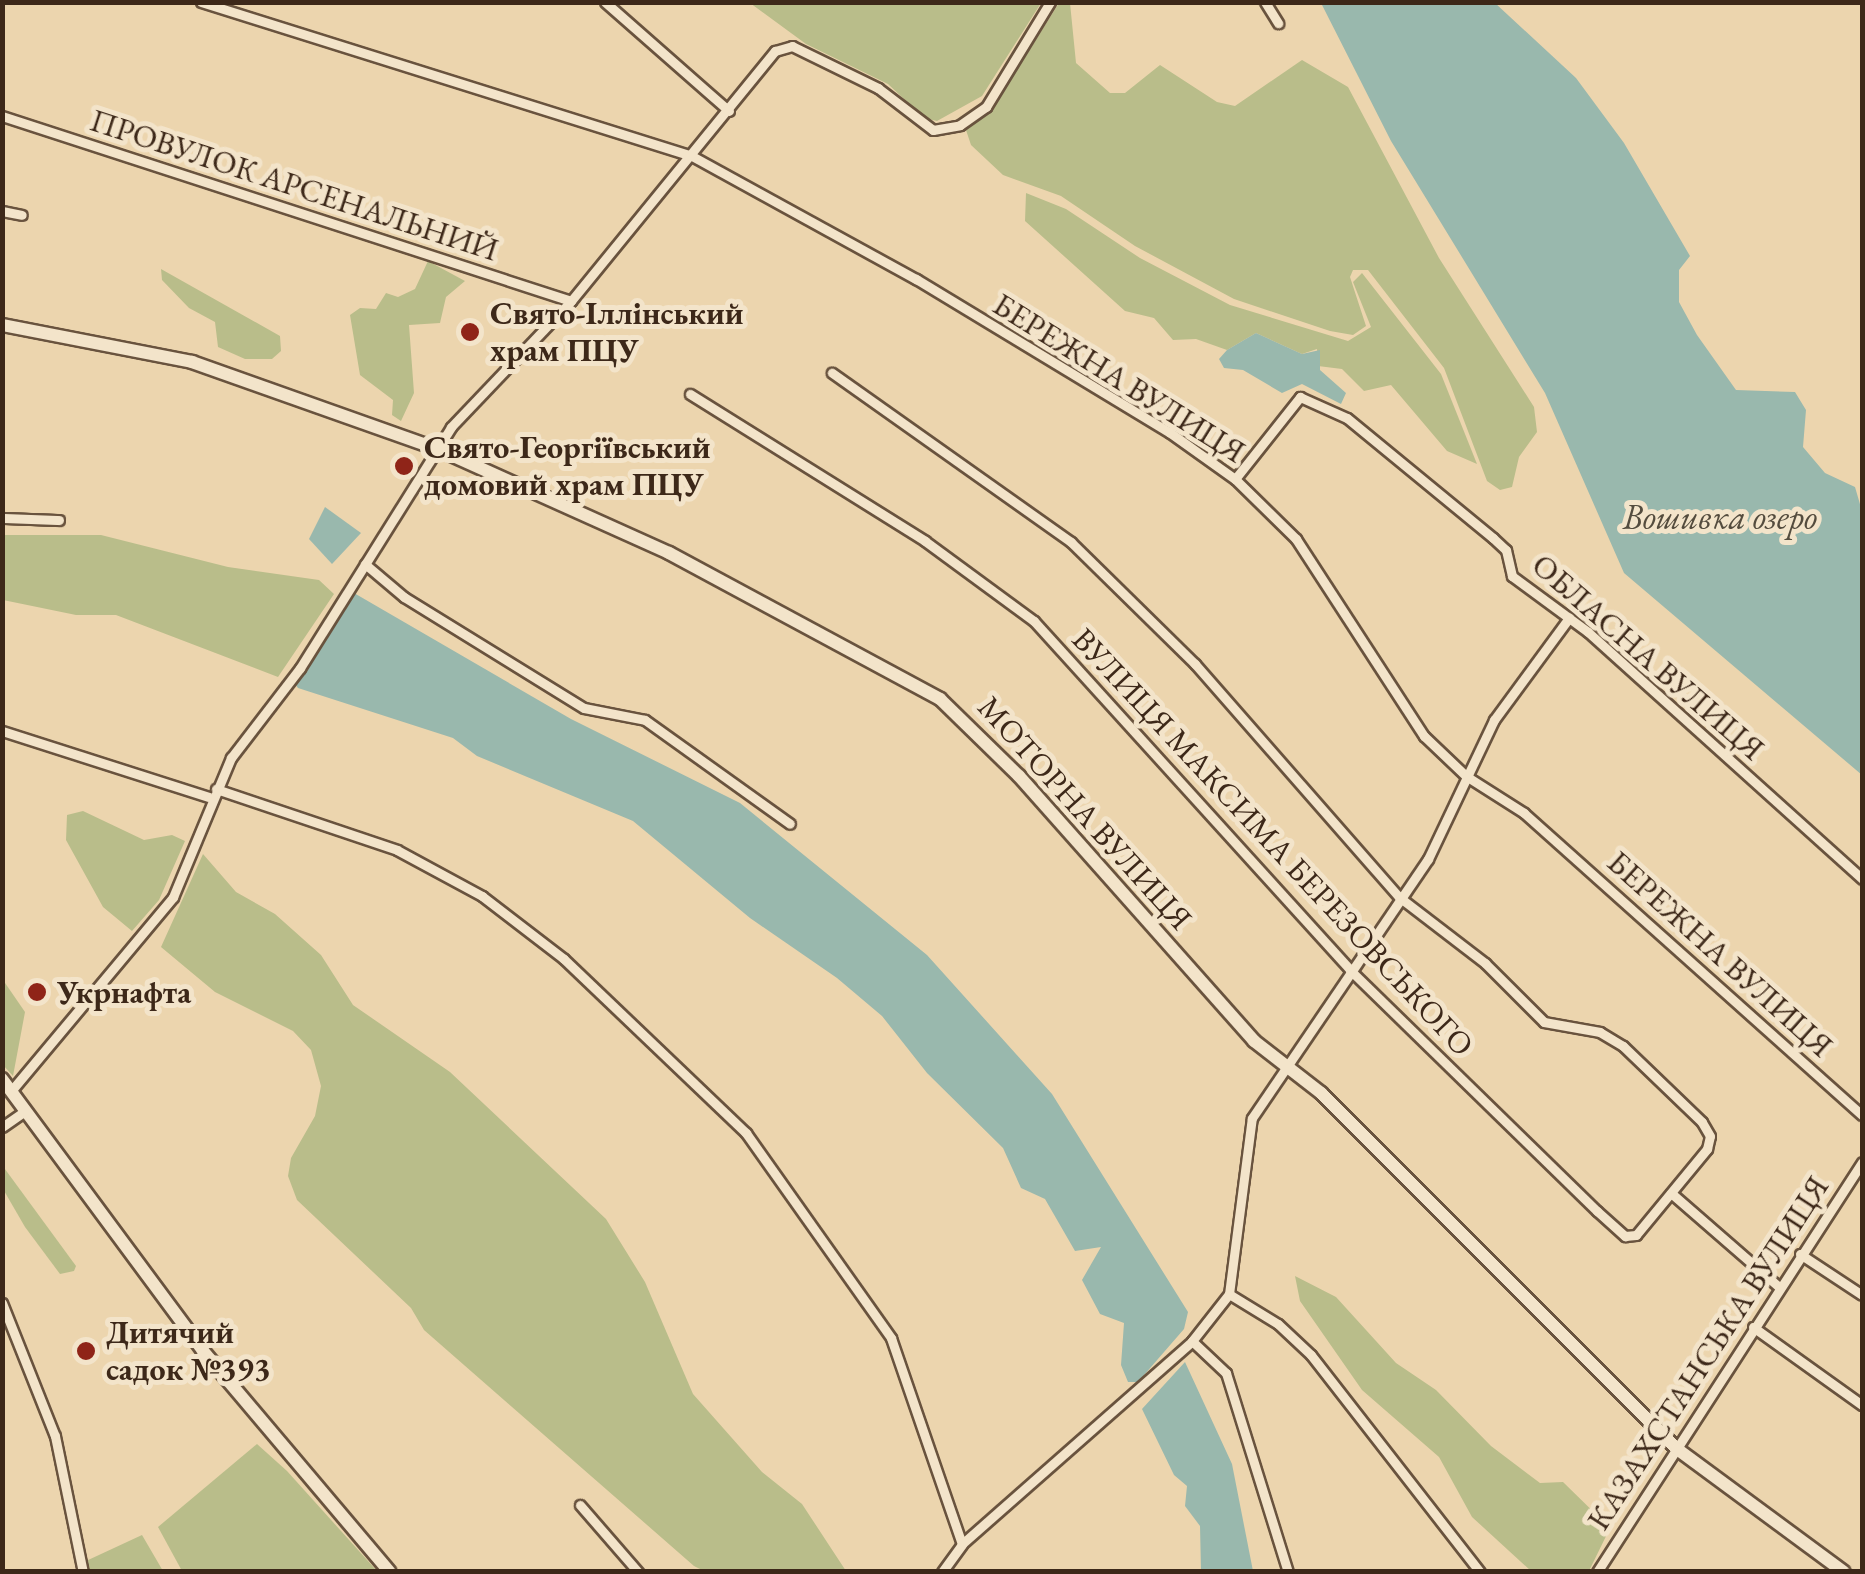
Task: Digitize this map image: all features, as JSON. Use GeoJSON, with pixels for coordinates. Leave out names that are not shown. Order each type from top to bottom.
{"type":"FeatureCollection","features":[{"type":"Feature","properties":{"kind":"street","name":"БЕРЕЖНА ВУЛИЦЯ"},"geometry":{"type":"LineString","coordinates":[[201,2],[692,156],[1111,395],[1235,480],[1296,539],[1424,736],[1466,776],[1524,813],[1862,1116]]}},
{"type":"Feature","properties":{"kind":"street"},"geometry":{"type":"LineString","coordinates":[[605,2],[729,112]]}},
{"type":"Feature","properties":{"kind":"street"},"geometry":{"type":"LineString","coordinates":[[390,1572],[238,1394],[7,1085],[172,897],[213,793],[440,450],[450,427],[571,302],[775,51],[792,46],[878,88],[932,130],[960,124],[986,107],[1050,2]]}},
{"type":"Feature","properties":{"kind":"street"},"geometry":{"type":"LineString","coordinates":[[1265,2],[1278,23]]}},
{"type":"Feature","properties":{"kind":"street","name":"ПРОВУЛОК АРСЕНАЛЬНИЙ"},"geometry":{"type":"LineString","coordinates":[[2,116],[571,302]]}},
{"type":"Feature","properties":{"kind":"street"},"geometry":{"type":"LineString","coordinates":[[2,211],[22,215]]}},
{"type":"Feature","properties":{"kind":"street","name":"МОТОРНА ВУЛИЦЯ"},"geometry":{"type":"LineString","coordinates":[[2,325],[192,362],[440,450],[668,554],[940,699],[1019,776],[1230,1017],[1321,1093],[1677,1449],[1844,1572]]}},
{"type":"Feature","properties":{"kind":"street"},"geometry":{"type":"LineString","coordinates":[[832,372],[1002,490],[1108,573],[1399,897],[1486,963],[1544,1022],[1600,1032],[1622,1046],[1708,1129],[1707,1149],[1671,1193],[1779,1286]]}},
{"type":"Feature","properties":{"kind":"street","name":"ВУЛИЦЯ МАКСИМА БЕРЕЗОВСЬКОГО"},"geometry":{"type":"LineString","coordinates":[[690,394],[925,541],[1034,620],[1350,970],[1625,1236],[1636,1235],[1671,1193]]}},
{"type":"Feature","properties":{"kind":"street","name":"ОБЛАСНА ВУЛИЦЯ"},"geometry":{"type":"LineString","coordinates":[[1235,480],[1290,403],[1312,400],[1380,441],[1506,550],[1512,576],[1569,618],[1862,879]]}},
{"type":"Feature","properties":{"kind":"street"},"geometry":{"type":"LineString","coordinates":[[2,518],[60,520]]}},
{"type":"Feature","properties":{"kind":"street"},"geometry":{"type":"LineString","coordinates":[[365,564],[404,597],[584,708],[645,720],[790,824]]}},
{"type":"Feature","properties":{"kind":"street"},"geometry":{"type":"LineString","coordinates":[[942,1572],[962,1544],[1192,1341],[1229,1294],[1252,1118],[1435,846],[1466,776],[1528,667],[1569,618]]}},
{"type":"Feature","properties":{"kind":"street"},"geometry":{"type":"LineString","coordinates":[[2,731],[398,850],[482,896],[564,959],[746,1133],[891,1338],[962,1544]]}},
{"type":"Feature","properties":{"kind":"street"},"geometry":{"type":"LineString","coordinates":[[2,1127],[25,1110]]}},
{"type":"Feature","properties":{"kind":"street","name":"КАЗАХСТАНСЬКА ВУЛИЦЯ"},"geometry":{"type":"LineString","coordinates":[[1597,1572],[1862,1162]]}},
{"type":"Feature","properties":{"kind":"street"},"geometry":{"type":"LineString","coordinates":[[1800,1254],[1862,1295]]}},
{"type":"Feature","properties":{"kind":"street"},"geometry":{"type":"LineString","coordinates":[[1229,1294],[1278,1324],[1311,1355],[1480,1572]]}},
{"type":"Feature","properties":{"kind":"street"},"geometry":{"type":"LineString","coordinates":[[2,1303],[55,1436],[82,1572]]}},
{"type":"Feature","properties":{"kind":"street"},"geometry":{"type":"LineString","coordinates":[[1752,1327],[1862,1405]]}},
{"type":"Feature","properties":{"kind":"street"},"geometry":{"type":"LineString","coordinates":[[1192,1341],[1226,1373],[1288,1572]]}},
{"type":"Feature","properties":{"kind":"street"},"geometry":{"type":"LineString","coordinates":[[580,1506],[638,1572]]}},
{"type":"Feature","properties":{"kind":"street"},"geometry":{"type":"LineString","coordinates":[[954,1559],[958,1572]]}},
{"type":"Feature","properties":{"kind":"green space"},"geometry":{"type":"Polygon","coordinates":[[[750,3],[1041,3],[982,96],[937,121],[924,118],[888,84],[806,44],[750,3]]]}},
{"type":"Feature","properties":{"kind":"green space"},"geometry":{"type":"Polygon","coordinates":[[[1059,3],[1070,3],[1076,63],[1110,93],[1125,93],[1160,65],[1217,102],[1235,106],[1302,60],[1348,87],[1439,258],[1534,407],[1537,432],[1519,457],[1512,487],[1500,490],[1487,481],[1444,368],[1368,270],[1353,270],[1350,277],[1366,326],[1353,335],[1330,331],[1234,299],[1135,246],[1061,196],[1003,175],[971,145],[966,130],[995,105],[1059,3]]]}},
{"type":"Feature","properties":{"kind":"green space"},"geometry":{"type":"Polygon","coordinates":[[[1026,193],[1066,209],[1140,258],[1230,305],[1348,341],[1371,327],[1353,282],[1362,273],[1441,374],[1477,464],[1447,451],[1391,385],[1364,391],[1342,369],[1318,366],[1317,349],[1302,354],[1256,333],[1227,350],[1196,339],[1173,340],[1154,318],[1125,311],[1025,221],[1026,193]]]}},
{"type":"Feature","properties":{"kind":"green space"},"geometry":{"type":"Polygon","coordinates":[[[428,261],[465,281],[446,297],[440,323],[409,325],[414,393],[401,421],[392,415],[393,400],[360,375],[350,315],[360,308],[376,309],[386,293],[398,297],[415,289],[428,261]]]}},
{"type":"Feature","properties":{"kind":"green space"},"geometry":{"type":"Polygon","coordinates":[[[161,269],[280,336],[281,351],[272,359],[245,359],[218,347],[215,322],[189,308],[162,280],[161,269]]]}},
{"type":"Feature","properties":{"kind":"green space"},"geometry":{"type":"Polygon","coordinates":[[[3,535],[101,535],[228,567],[319,580],[334,594],[278,677],[116,615],[76,615],[3,600],[3,535]]]}},
{"type":"Feature","properties":{"kind":"green space"},"geometry":{"type":"Polygon","coordinates":[[[83,811],[144,840],[172,835],[185,841],[159,900],[132,931],[103,907],[66,840],[67,815],[83,811]]]}},
{"type":"Feature","properties":{"kind":"green space"},"geometry":{"type":"Polygon","coordinates":[[[203,854],[236,892],[275,914],[321,955],[353,1005],[450,1072],[606,1219],[645,1282],[693,1394],[762,1472],[802,1504],[846,1571],[706,1572],[694,1566],[424,1330],[411,1308],[297,1200],[288,1176],[291,1158],[315,1116],[321,1086],[311,1050],[293,1031],[215,992],[161,947],[203,854]]]}},
{"type":"Feature","properties":{"kind":"green space"},"geometry":{"type":"Polygon","coordinates":[[[3,980],[25,1012],[13,1076],[3,1065],[3,980]]]}},
{"type":"Feature","properties":{"kind":"green space"},"geometry":{"type":"Polygon","coordinates":[[[2,1165],[76,1266],[74,1271],[60,1274],[25,1227],[3,1189],[2,1165]]]}},
{"type":"Feature","properties":{"kind":"green space"},"geometry":{"type":"Polygon","coordinates":[[[1295,1276],[1336,1297],[1396,1363],[1436,1390],[1491,1446],[1540,1483],[1563,1482],[1610,1528],[1589,1571],[1531,1571],[1472,1517],[1439,1457],[1362,1390],[1300,1301],[1295,1276]]]}},
{"type":"Feature","properties":{"kind":"green space"},"geometry":{"type":"Polygon","coordinates":[[[257,1444],[287,1471],[377,1571],[182,1571],[158,1527],[257,1444]]]}},
{"type":"Feature","properties":{"kind":"green space"},"geometry":{"type":"Polygon","coordinates":[[[142,1535],[163,1571],[87,1571],[86,1561],[142,1535]]]}},
{"type":"Feature","properties":{"kind":"water","name":"Вошивка озеро"},"geometry":{"type":"Polygon","coordinates":[[[1321,3],[1495,3],[1576,78],[1624,143],[1690,256],[1679,270],[1679,302],[1697,335],[1736,390],[1795,392],[1806,410],[1803,447],[1825,473],[1855,487],[1862,511],[1862,775],[1624,573],[1545,393],[1391,141],[1321,3]]]}},
{"type":"Feature","properties":{"kind":"water"},"geometry":{"type":"Polygon","coordinates":[[[1256,333],[1302,354],[1320,350],[1320,370],[1346,393],[1341,404],[1302,384],[1282,393],[1243,370],[1224,368],[1219,359],[1227,350],[1256,333]]]}},
{"type":"Feature","properties":{"kind":"water"},"geometry":{"type":"Polygon","coordinates":[[[325,507],[361,533],[332,564],[309,539],[325,507]]]}},
{"type":"Feature","properties":{"kind":"water"},"geometry":{"type":"Polygon","coordinates":[[[354,593],[571,719],[740,803],[927,955],[1052,1094],[1188,1312],[1184,1329],[1138,1382],[1128,1382],[1121,1365],[1124,1323],[1100,1314],[1082,1280],[1101,1247],[1075,1251],[1045,1199],[1021,1188],[1003,1148],[927,1073],[882,1016],[837,978],[750,918],[633,821],[477,756],[453,738],[298,688],[295,684],[354,593]]]}},
{"type":"Feature","properties":{"kind":"water"},"geometry":{"type":"Polygon","coordinates":[[[1185,1362],[1232,1464],[1253,1571],[1201,1571],[1200,1526],[1185,1506],[1187,1486],[1174,1475],[1142,1409],[1185,1362]]]}},
{"type":"Feature","properties":{"kind":"place","name":"Свято-Іллінський храм ПЦУ"},"geometry":{"type":"Point","coordinates":[470,332]}},
{"type":"Feature","properties":{"kind":"place","name":"Свято-Георгіївський домовий храм ПЦУ"},"geometry":{"type":"Point","coordinates":[404,466]}},
{"type":"Feature","properties":{"kind":"place","name":"Укрнафта"},"geometry":{"type":"Point","coordinates":[37,992]}},
{"type":"Feature","properties":{"kind":"place","name":"Дитячий садок №393"},"geometry":{"type":"Point","coordinates":[86,1351]}}]}
